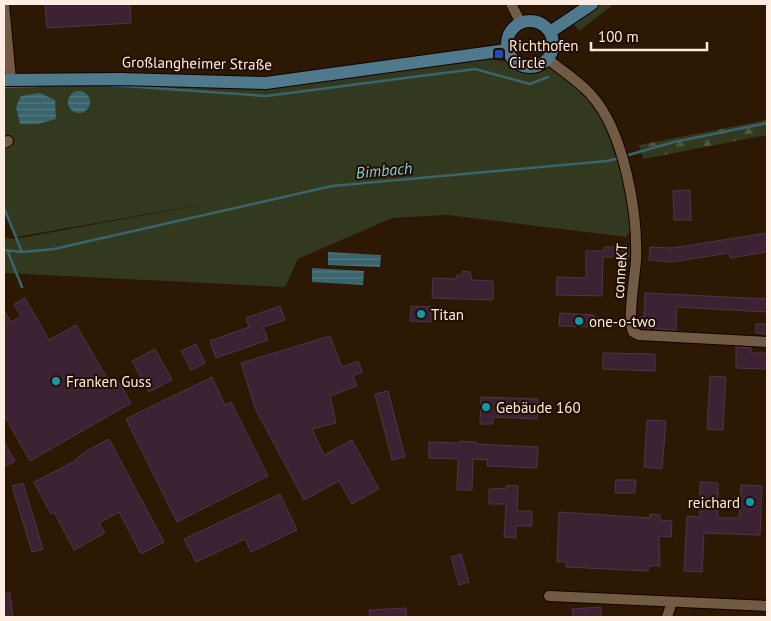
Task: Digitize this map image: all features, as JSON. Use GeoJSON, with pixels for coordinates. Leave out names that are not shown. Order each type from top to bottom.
{"type":"FeatureCollection","features":[{"type":"Feature","properties":{"kind":"main road"},"geometry":{"type":"LineString","coordinates":[[550,32],[592,4]]}},
{"type":"Feature","properties":{"kind":"main road"},"geometry":{"type":"LineString","coordinates":[[534,21],[540,23],[550,32],[553,46],[548,59],[536,67],[522,66],[515,62],[507,50],[506,44],[510,31],[521,22],[534,21]]}},
{"type":"Feature","properties":{"kind":"main road","name":"Großlangheimer Straße"},"geometry":{"type":"LineString","coordinates":[[7,80],[121,78],[266,82],[507,50]]}},
{"type":"Feature","properties":{"kind":"street"},"geometry":{"type":"LineString","coordinates":[[4,4],[7,80]]}},
{"type":"Feature","properties":{"kind":"street"},"geometry":{"type":"LineString","coordinates":[[511,4],[521,22]]}},
{"type":"Feature","properties":{"kind":"street","name":"conneKT"},"geometry":{"type":"LineString","coordinates":[[548,59],[593,97],[610,125],[624,166],[633,200],[637,234],[632,332],[639,335],[767,342]]}},
{"type":"Feature","properties":{"kind":"street"},"geometry":{"type":"LineString","coordinates":[[549,596],[767,606]]}},
{"type":"Feature","properties":{"kind":"street"},"geometry":{"type":"LineString","coordinates":[[667,617],[672,602]]}},
{"type":"Feature","properties":{"kind":"green space"},"geometry":{"type":"Polygon","coordinates":[[[590,4],[614,4],[579,31],[570,19],[590,4]]]}},
{"type":"Feature","properties":{"kind":"green space"},"geometry":{"type":"Polygon","coordinates":[[[476,57],[509,62],[528,72],[551,62],[602,115],[628,195],[630,232],[626,237],[447,215],[392,218],[298,259],[285,287],[4,273],[4,238],[15,239],[216,202],[16,237],[4,208],[4,84],[265,86],[476,57]]]}},
{"type":"Feature","properties":{"kind":"green space"},"geometry":{"type":"Polygon","coordinates":[[[767,120],[767,135],[643,159],[639,145],[767,120]]]}},
{"type":"Feature","properties":{"kind":"water"},"geometry":{"type":"Polygon","coordinates":[[[79,91],[87,94],[90,102],[87,110],[79,113],[71,110],[68,102],[71,94],[79,91]]]}},
{"type":"Feature","properties":{"kind":"water"},"geometry":{"type":"Polygon","coordinates":[[[40,93],[55,100],[56,119],[38,124],[20,124],[16,107],[21,96],[40,93]]]}},
{"type":"Feature","properties":{"kind":"water"},"geometry":{"type":"Polygon","coordinates":[[[328,252],[381,255],[380,267],[328,265],[328,252]]]}},
{"type":"Feature","properties":{"kind":"water"},"geometry":{"type":"Polygon","coordinates":[[[312,268],[364,271],[363,285],[312,282],[312,268]]]}},
{"type":"Feature","properties":{"kind":"building"},"geometry":{"type":"Polygon","coordinates":[[[45,4],[130,4],[131,23],[47,28],[45,4]]]}},
{"type":"Feature","properties":{"kind":"building"},"geometry":{"type":"Polygon","coordinates":[[[690,190],[691,220],[674,220],[673,191],[690,190]]]}},
{"type":"Feature","properties":{"kind":"building"},"geometry":{"type":"Polygon","coordinates":[[[767,233],[767,252],[730,258],[729,253],[672,262],[649,260],[650,247],[672,248],[767,233]]]}},
{"type":"Feature","properties":{"kind":"building"},"geometry":{"type":"Polygon","coordinates":[[[604,247],[629,247],[629,257],[603,257],[602,296],[556,295],[557,277],[586,278],[586,251],[604,251],[604,247]]]}},
{"type":"Feature","properties":{"kind":"building"},"geometry":{"type":"Polygon","coordinates":[[[462,271],[470,272],[472,280],[493,281],[493,300],[432,298],[433,278],[456,279],[457,275],[462,275],[462,271]]]}},
{"type":"Feature","properties":{"kind":"building"},"geometry":{"type":"Polygon","coordinates":[[[645,293],[767,299],[767,312],[677,307],[676,330],[641,328],[640,317],[644,317],[645,293]]]}},
{"type":"Feature","properties":{"kind":"building","name":"Franken Guss"},"geometry":{"type":"Polygon","coordinates":[[[25,298],[49,340],[76,325],[110,383],[117,379],[131,403],[30,461],[4,415],[4,310],[11,322],[21,316],[14,304],[25,298]]]}},
{"type":"Feature","properties":{"kind":"building"},"geometry":{"type":"Polygon","coordinates":[[[280,306],[285,320],[263,327],[268,340],[216,358],[210,341],[249,327],[246,318],[280,306]]]}},
{"type":"Feature","properties":{"kind":"building","name":"Titan"},"geometry":{"type":"Polygon","coordinates":[[[411,306],[431,307],[431,322],[410,321],[411,306]]]}},
{"type":"Feature","properties":{"kind":"building","name":"one-o-two"},"geometry":{"type":"Polygon","coordinates":[[[560,313],[594,315],[594,318],[600,318],[599,324],[593,324],[593,327],[559,326],[560,313]]]}},
{"type":"Feature","properties":{"kind":"building"},"geometry":{"type":"Polygon","coordinates":[[[756,324],[767,324],[767,334],[756,333],[756,324]]]}},
{"type":"Feature","properties":{"kind":"building"},"geometry":{"type":"Polygon","coordinates":[[[330,336],[342,367],[358,361],[362,372],[353,376],[357,386],[330,396],[336,423],[312,429],[324,455],[352,440],[379,489],[352,504],[339,481],[304,500],[255,408],[241,363],[330,336]]]}},
{"type":"Feature","properties":{"kind":"building"},"geometry":{"type":"Polygon","coordinates":[[[196,344],[205,363],[191,370],[181,351],[196,344]]]}},
{"type":"Feature","properties":{"kind":"building"},"geometry":{"type":"Polygon","coordinates":[[[736,347],[751,348],[751,353],[767,353],[767,369],[736,368],[736,347]]]}},
{"type":"Feature","properties":{"kind":"building"},"geometry":{"type":"Polygon","coordinates":[[[155,349],[172,380],[149,392],[132,361],[155,349]]]}},
{"type":"Feature","properties":{"kind":"building"},"geometry":{"type":"Polygon","coordinates":[[[603,353],[655,354],[655,371],[603,369],[603,353]]]}},
{"type":"Feature","properties":{"kind":"building"},"geometry":{"type":"Polygon","coordinates":[[[710,376],[726,377],[723,430],[707,429],[710,376]]]}},
{"type":"Feature","properties":{"kind":"building"},"geometry":{"type":"Polygon","coordinates":[[[212,377],[225,405],[231,402],[268,476],[177,522],[126,419],[212,377]]]}},
{"type":"Feature","properties":{"kind":"building"},"geometry":{"type":"Polygon","coordinates":[[[388,391],[405,457],[392,460],[375,394],[388,391]]]}},
{"type":"Feature","properties":{"kind":"building"},"geometry":{"type":"Polygon","coordinates":[[[481,397],[538,399],[537,419],[493,417],[493,424],[480,424],[481,397]]]}},
{"type":"Feature","properties":{"kind":"building"},"geometry":{"type":"Polygon","coordinates":[[[647,420],[666,421],[662,469],[644,467],[647,420]]]}},
{"type":"Feature","properties":{"kind":"building"},"geometry":{"type":"Polygon","coordinates":[[[109,439],[164,542],[141,554],[119,512],[99,523],[105,533],[74,550],[54,512],[51,514],[34,482],[73,462],[86,451],[109,439]]]}},
{"type":"Feature","properties":{"kind":"building"},"geometry":{"type":"Polygon","coordinates":[[[460,441],[476,442],[476,444],[538,447],[537,468],[487,466],[488,460],[473,459],[472,490],[457,490],[458,459],[429,458],[429,442],[460,443],[460,441]]]}},
{"type":"Feature","properties":{"kind":"building"},"geometry":{"type":"Polygon","coordinates":[[[4,442],[15,461],[4,467],[4,442]]]}},
{"type":"Feature","properties":{"kind":"building"},"geometry":{"type":"Polygon","coordinates":[[[616,480],[636,480],[635,493],[615,493],[616,480]]]}},
{"type":"Feature","properties":{"kind":"building"},"geometry":{"type":"Polygon","coordinates":[[[700,482],[718,483],[718,518],[739,518],[741,485],[762,486],[760,535],[704,533],[702,572],[684,571],[687,516],[700,517],[700,482]]]}},
{"type":"Feature","properties":{"kind":"building"},"geometry":{"type":"Polygon","coordinates":[[[23,483],[43,549],[32,552],[12,486],[23,483]]]}},
{"type":"Feature","properties":{"kind":"building"},"geometry":{"type":"Polygon","coordinates":[[[507,485],[518,486],[517,511],[532,511],[532,526],[516,526],[516,538],[504,537],[506,504],[489,504],[489,489],[507,488],[507,485]]]}},
{"type":"Feature","properties":{"kind":"building"},"geometry":{"type":"Polygon","coordinates":[[[280,494],[297,530],[251,552],[245,539],[196,562],[184,539],[280,494]]]}},
{"type":"Feature","properties":{"kind":"building"},"geometry":{"type":"Polygon","coordinates":[[[559,512],[650,518],[650,514],[660,515],[660,520],[672,521],[671,537],[659,536],[660,566],[649,566],[648,571],[566,567],[566,562],[557,562],[559,512]]]}},
{"type":"Feature","properties":{"kind":"building"},"geometry":{"type":"Polygon","coordinates":[[[461,554],[469,582],[459,585],[451,557],[461,554]]]}},
{"type":"Feature","properties":{"kind":"building"},"geometry":{"type":"Polygon","coordinates":[[[10,593],[13,617],[4,617],[4,594],[10,593]]]}},
{"type":"Feature","properties":{"kind":"building"},"geometry":{"type":"Polygon","coordinates":[[[601,607],[601,617],[573,617],[572,609],[601,607]]]}},
{"type":"Feature","properties":{"kind":"building"},"geometry":{"type":"Polygon","coordinates":[[[406,608],[407,617],[370,617],[369,610],[406,608]]]}},
{"type":"Feature","properties":{"kind":"waterway"},"geometry":{"type":"LineString","coordinates":[[110,85],[266,96],[475,69],[530,84],[548,77]]}},
{"type":"Feature","properties":{"kind":"waterway"},"geometry":{"type":"LineString","coordinates":[[4,87],[37,86]]}},
{"type":"Feature","properties":{"kind":"waterway","name":"Bimbach"},"geometry":{"type":"LineString","coordinates":[[625,156],[674,142],[767,123]]}},
{"type":"Feature","properties":{"kind":"waterway","name":"Bimbach"},"geometry":{"type":"LineString","coordinates":[[4,250],[22,252],[54,249],[332,186],[607,161],[620,158]]}},
{"type":"Feature","properties":{"kind":"waterway"},"geometry":{"type":"LineString","coordinates":[[4,208],[22,252]]}},
{"type":"Feature","properties":{"kind":"waterway"},"geometry":{"type":"LineString","coordinates":[[8,252],[22,287]]}},
{"type":"Feature","properties":{"kind":"place","name":"Richthofen Circle"},"geometry":{"type":"Point","coordinates":[499,54]}},
{"type":"Feature","properties":{"kind":"place","name":"Titan"},"geometry":{"type":"Point","coordinates":[421,314]}},
{"type":"Feature","properties":{"kind":"place","name":"one-o-two"},"geometry":{"type":"Point","coordinates":[579,321]}},
{"type":"Feature","properties":{"kind":"place","name":"Franken Guss"},"geometry":{"type":"Point","coordinates":[56,381]}},
{"type":"Feature","properties":{"kind":"place","name":"Gebäude 160"},"geometry":{"type":"Point","coordinates":[486,407]}},
{"type":"Feature","properties":{"kind":"place","name":"reichard"},"geometry":{"type":"Point","coordinates":[750,502]}}]}
